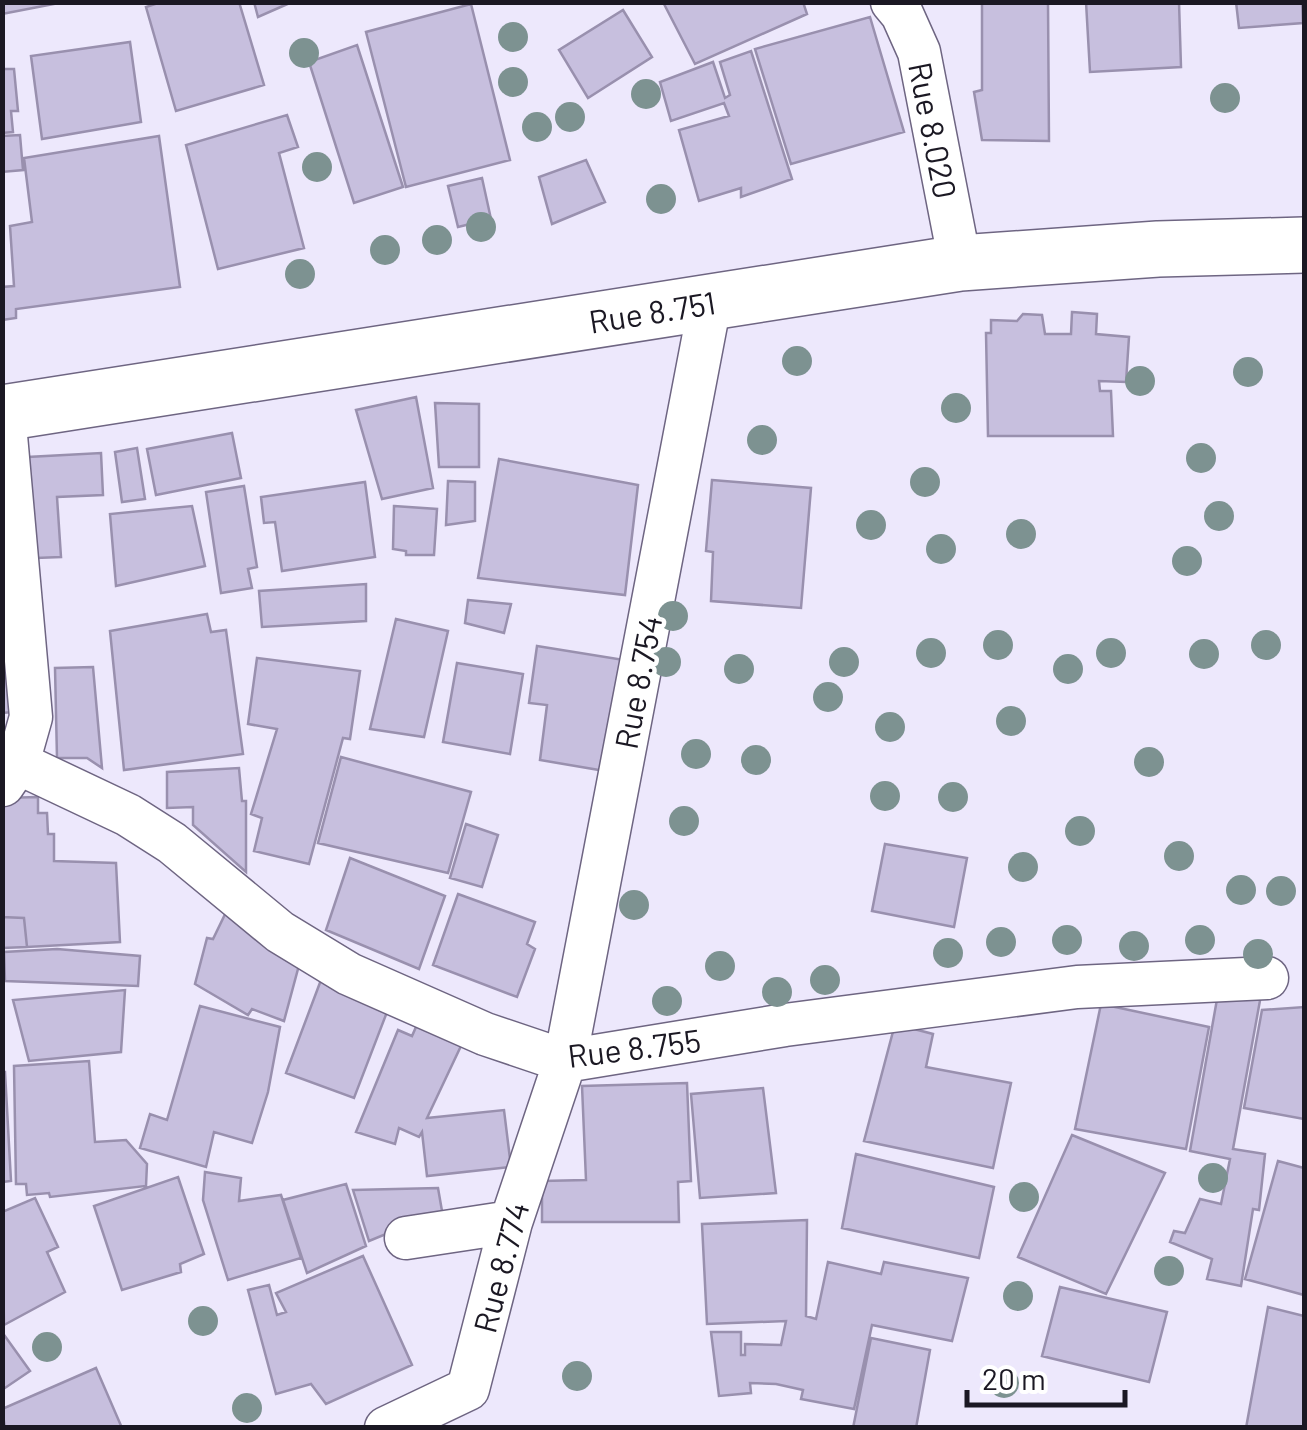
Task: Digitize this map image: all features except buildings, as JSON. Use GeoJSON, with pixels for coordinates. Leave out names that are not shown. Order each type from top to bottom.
{"type":"FeatureCollection","features":[{"type":"Feature","properties":{"kind":"main road","name":"Rue 8.751"},"geometry":{"type":"LineString","coordinates":[[3,413],[960,263],[1158,248],[1304,245]]}},
{"type":"Feature","properties":{"kind":"street","name":"Rue 8.020"},"geometry":{"type":"LineString","coordinates":[[892,2],[902,14],[919,52],[960,263]]}},
{"type":"Feature","properties":{"kind":"street","name":"Rue 8.754"},"geometry":{"type":"LineString","coordinates":[[565,1061],[710,302]]}},
{"type":"Feature","properties":{"kind":"street"},"geometry":{"type":"LineString","coordinates":[[3,413],[30,717],[10,774]]}},
{"type":"Feature","properties":{"kind":"street","name":"Rue 8.755"},"geometry":{"type":"LineString","coordinates":[[10,774],[128,815],[172,843],[280,932],[348,974],[485,1034],[565,1061],[785,1025],[1076,987],[1267,978]]}},
{"type":"Feature","properties":{"kind":"street","name":"Rue 8.774"},"geometry":{"type":"LineString","coordinates":[[386,1428],[468,1388],[511,1222],[565,1061]]}},
{"type":"Feature","properties":{"kind":"street"},"geometry":{"type":"LineString","coordinates":[[406,1238],[511,1222]]}}]}
